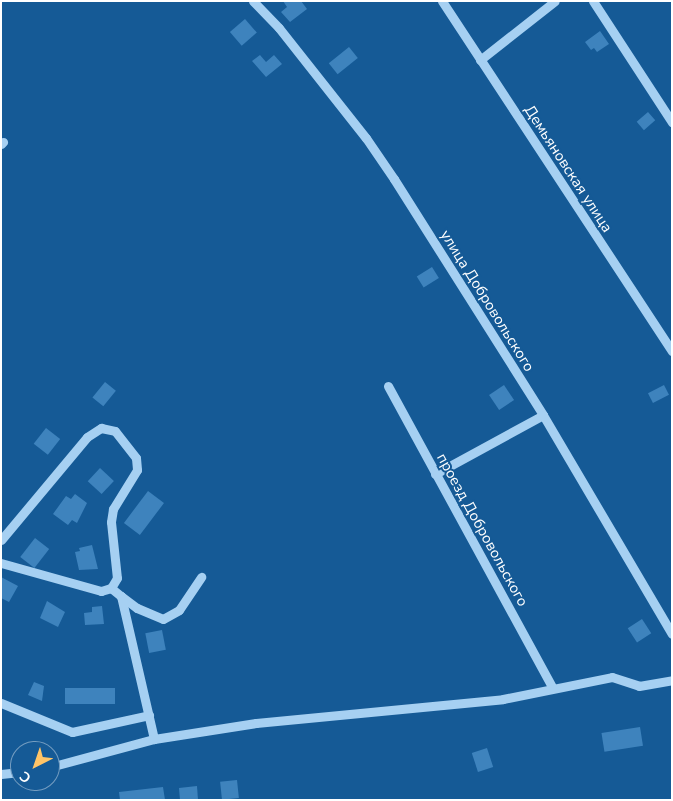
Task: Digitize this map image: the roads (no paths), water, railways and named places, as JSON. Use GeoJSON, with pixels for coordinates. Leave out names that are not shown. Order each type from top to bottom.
{"type":"FeatureCollection","features":[{"type":"Feature","properties":{"kind":"street","name":"улица Добровольского"},"geometry":{"type":"LineString","coordinates":[[253,1],[279,28],[366,138],[542,415],[672,634]]}},
{"type":"Feature","properties":{"kind":"street","name":"Демьяновская улица"},"geometry":{"type":"LineString","coordinates":[[442,1],[672,351]]}},
{"type":"Feature","properties":{"kind":"street"},"geometry":{"type":"LineString","coordinates":[[480,60],[555,1]]}},
{"type":"Feature","properties":{"kind":"street"},"geometry":{"type":"LineString","coordinates":[[593,1],[672,122]]}},
{"type":"Feature","properties":{"kind":"street","name":"проезд Добровольского"},"geometry":{"type":"LineString","coordinates":[[388,386],[552,687]]}},
{"type":"Feature","properties":{"kind":"street"},"geometry":{"type":"LineString","coordinates":[[435,474],[542,415]]}},
{"type":"Feature","properties":{"kind":"street"},"geometry":{"type":"LineString","coordinates":[[1,540],[87,437],[101,428],[115,431],[136,458],[137,470],[113,509],[111,522],[117,578],[111,588],[101,591],[1,563]]}},
{"type":"Feature","properties":{"kind":"street"},"geometry":{"type":"LineString","coordinates":[[111,588],[137,608],[163,619],[179,610],[201,577]]}},
{"type":"Feature","properties":{"kind":"street"},"geometry":{"type":"LineString","coordinates":[[120,596],[154,739]]}},
{"type":"Feature","properties":{"kind":"street"},"geometry":{"type":"LineString","coordinates":[[60,764],[154,739],[216,732],[338,713],[503,699],[552,687],[612,677],[639,686],[672,680]]}},
{"type":"Feature","properties":{"kind":"street"},"geometry":{"type":"LineString","coordinates":[[1,703],[72,732],[149,715]]}}]}
